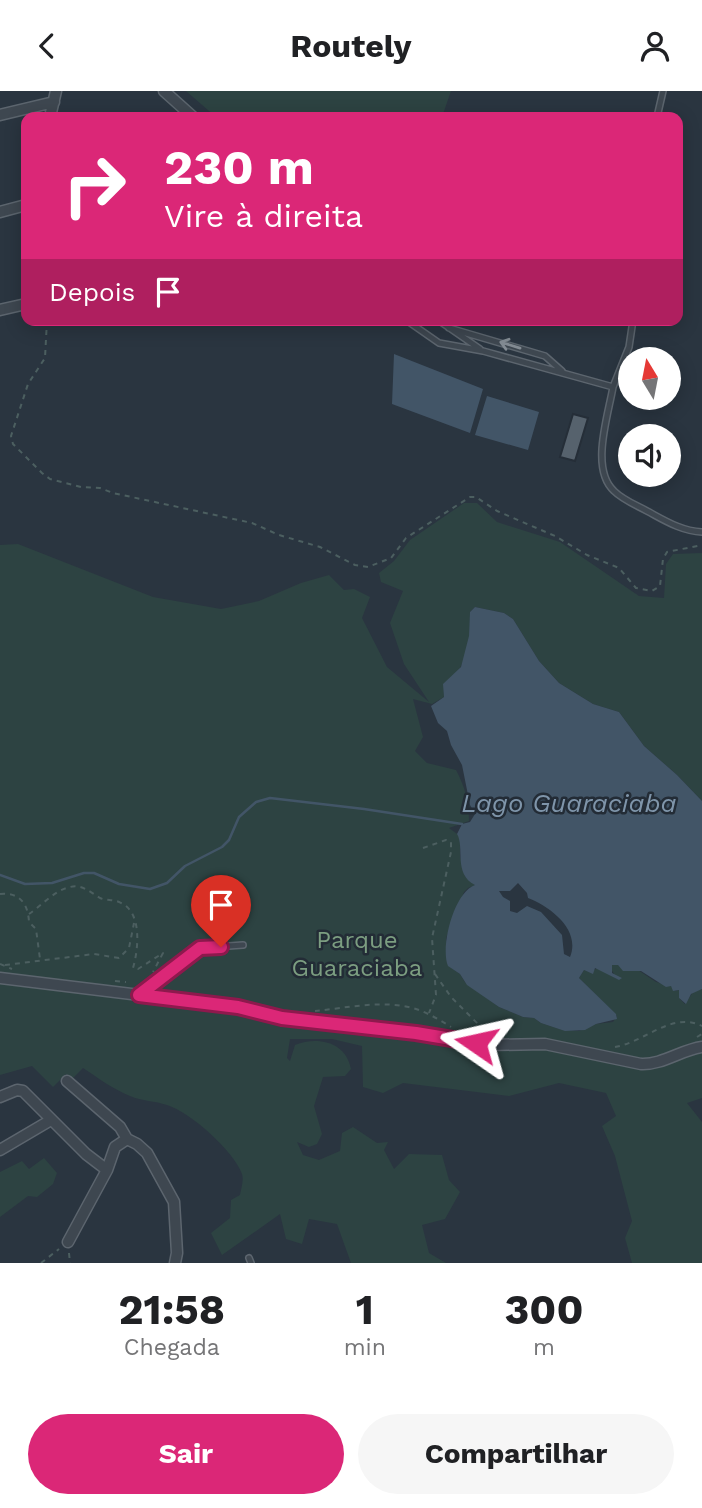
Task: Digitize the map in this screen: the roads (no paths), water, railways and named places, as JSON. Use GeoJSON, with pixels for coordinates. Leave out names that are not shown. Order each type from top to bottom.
{"type":"FeatureCollection","features":[{"type":"Feature","properties":{"kind":"street"},"geometry":{"type":"LineString","coordinates":[[164,91],[187,112]]}},
{"type":"Feature","properties":{"kind":"street"},"geometry":{"type":"LineString","coordinates":[[0,115],[55,96]]}},
{"type":"Feature","properties":{"kind":"street"},"geometry":{"type":"LineString","coordinates":[[0,212],[21,206]]}},
{"type":"Feature","properties":{"kind":"street"},"geometry":{"type":"LineString","coordinates":[[0,310],[21,305]]}},
{"type":"Feature","properties":{"kind":"street"},"geometry":{"type":"LineString","coordinates":[[0,978],[238,1007],[282,1018],[416,1033],[487,1045],[545,1044],[641,1064],[654,1063],[698,1042]]}},
{"type":"Feature","properties":{"kind":"street"},"geometry":{"type":"LineString","coordinates":[[67,1080],[120,1127],[127,1139],[138,1144],[147,1153],[172,1195],[177,1253],[175,1263]]}},
{"type":"Feature","properties":{"kind":"street"},"geometry":{"type":"LineString","coordinates":[[0,1097],[17,1090],[23,1091],[86,1154],[107,1170]]}},
{"type":"Feature","properties":{"kind":"street"},"geometry":{"type":"LineString","coordinates":[[0,1150],[51,1120]]}},
{"type":"Feature","properties":{"kind":"street"},"geometry":{"type":"LineString","coordinates":[[68,1242],[107,1170],[115,1147],[127,1139]]}},
{"type":"Feature","properties":{"kind":"lane"},"geometry":{"type":"LineString","coordinates":[[658,112],[663,91]]}},
{"type":"Feature","properties":{"kind":"lane"},"geometry":{"type":"LineString","coordinates":[[415,326],[439,343],[483,351],[612,387]]}},
{"type":"Feature","properties":{"kind":"lane"},"geometry":{"type":"LineString","coordinates":[[632,326],[629,347],[612,387],[601,457],[604,477],[614,491],[626,499],[675,526],[702,531]]}},
{"type":"Feature","properties":{"kind":"lane"},"geometry":{"type":"LineString","coordinates":[[449,327],[483,351]]}},
{"type":"Feature","properties":{"kind":"lane"},"geometry":{"type":"LineString","coordinates":[[449,327],[545,356],[564,374]]}},
{"type":"Feature","properties":{"kind":"lane"},"geometry":{"type":"LineString","coordinates":[[139,995],[200,948],[243,945]]}},
{"type":"Feature","properties":{"kind":"water"},"geometry":{"type":"Polygon","coordinates":[[[394,354],[483,389],[470,433],[392,404],[394,354]]]}},
{"type":"Feature","properties":{"kind":"water"},"geometry":{"type":"Polygon","coordinates":[[[487,396],[539,412],[528,450],[475,435],[487,396]]]}},
{"type":"Feature","properties":{"kind":"water","name":"Lago Guaraciaba"},"geometry":{"type":"Polygon","coordinates":[[[475,607],[504,613],[513,619],[539,661],[559,683],[593,704],[619,712],[644,746],[702,801],[702,989],[691,994],[686,1004],[679,998],[679,990],[673,991],[671,986],[666,987],[641,971],[623,971],[618,965],[612,965],[612,973],[622,978],[619,980],[595,968],[593,974],[584,970],[579,978],[616,1014],[617,1019],[585,1030],[565,1031],[499,1007],[467,985],[460,974],[448,966],[447,934],[455,909],[467,890],[475,885],[464,874],[457,834],[462,824],[470,822],[475,814],[470,805],[462,765],[447,731],[438,723],[431,706],[444,697],[443,684],[461,667],[469,636],[470,612],[475,607]],[[518,883],[510,891],[499,891],[510,901],[510,911],[517,913],[527,906],[541,912],[562,935],[564,954],[570,957],[572,947],[568,929],[546,907],[528,898],[518,883]]]}},
{"type":"Feature","properties":{"kind":"waterway"},"geometry":{"type":"LineString","coordinates":[[0,875],[25,884],[52,883],[84,873],[94,873],[119,884],[150,889],[167,883],[185,866],[222,847],[229,840],[239,817],[256,802],[270,798],[462,824]]}},
{"type":"Feature","properties":{"kind":"park label","name":"Parque Guaraciaba"},"geometry":{"type":"Point","coordinates":[357,954]}}]}
